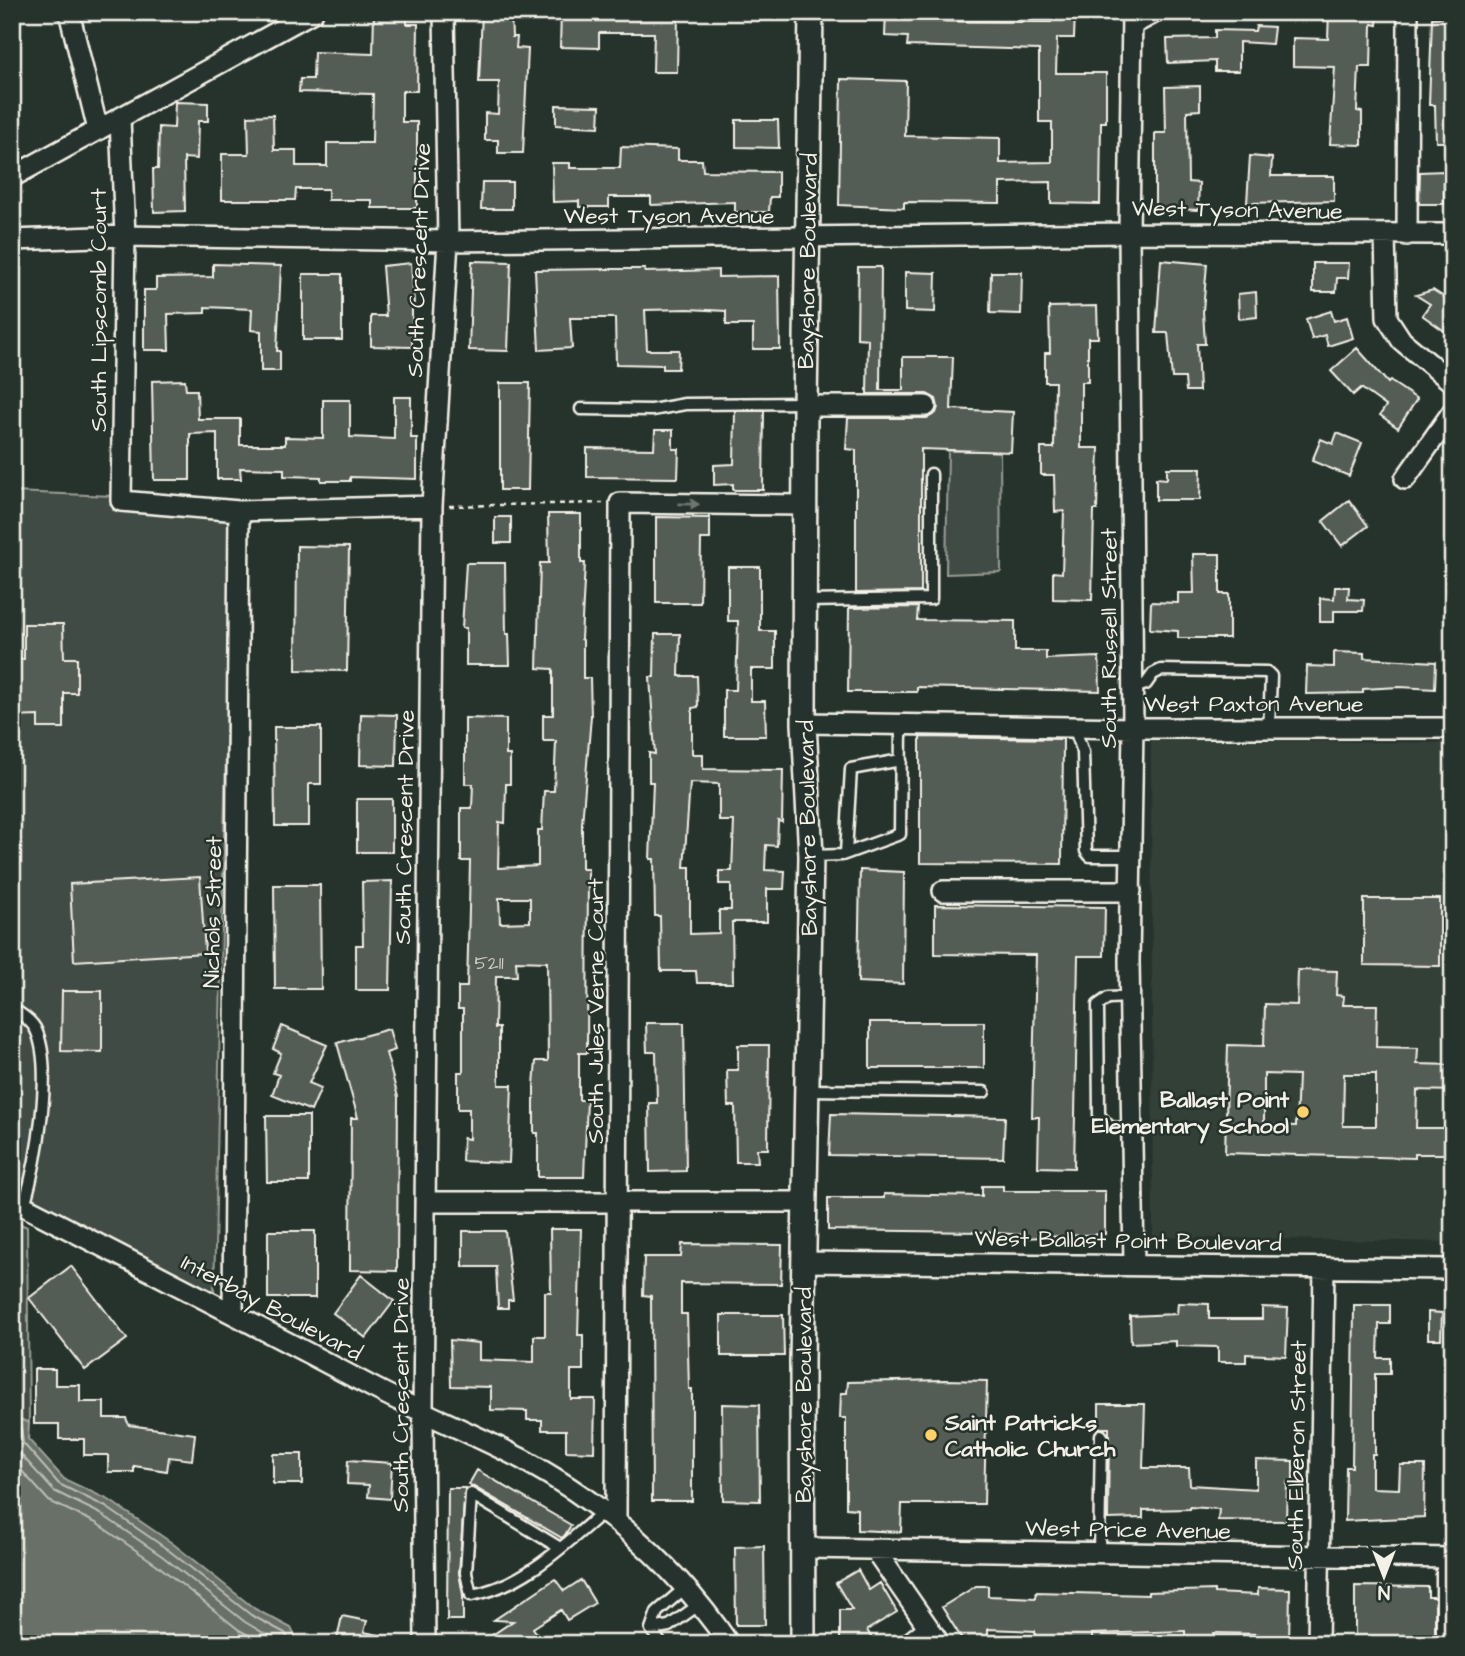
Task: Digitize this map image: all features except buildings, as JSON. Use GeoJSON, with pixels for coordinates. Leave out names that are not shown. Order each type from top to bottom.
{"type":"FeatureCollection","features":[{"type":"Feature","properties":{"kind":"street"},"geometry":{"type":"LineString","coordinates":[[69,12],[98,130]]}},
{"type":"Feature","properties":{"kind":"street"},"geometry":{"type":"LineString","coordinates":[[12,177],[313,12]]}},
{"type":"Feature","properties":{"kind":"street","name":"South Crescent Drive"},"geometry":{"type":"LineString","coordinates":[[425,1644],[423,1414],[432,506],[448,241],[444,12]]}},
{"type":"Feature","properties":{"kind":"street","name":"Bayshore Boulevard"},"geometry":{"type":"LineString","coordinates":[[803,1644],[803,1262],[811,856],[804,723],[804,505],[811,12]]}},
{"type":"Feature","properties":{"kind":"street"},"geometry":{"type":"LineString","coordinates":[[1132,19],[1156,12]]}},
{"type":"Feature","properties":{"kind":"street"},"geometry":{"type":"LineString","coordinates":[[1407,235],[1408,12]]}},
{"type":"Feature","properties":{"kind":"street","name":"South Russell Street"},"geometry":{"type":"LineString","coordinates":[[1132,19],[1129,233],[1133,688],[1130,997],[1134,1264]]}},
{"type":"Feature","properties":{"kind":"street","name":"South Lipscomb Court"},"geometry":{"type":"LineString","coordinates":[[120,119],[125,236],[121,501],[239,511]]}},
{"type":"Feature","properties":{"kind":"street","name":"West Tyson Avenue"},"geometry":{"type":"LineString","coordinates":[[12,240],[125,236],[448,241],[807,239],[1129,233],[1385,236],[1453,234]]}},
{"type":"Feature","properties":{"kind":"street"},"geometry":{"type":"LineString","coordinates":[[1385,236],[1387,318],[1402,341],[1453,383]]}},
{"type":"Feature","properties":{"kind":"street"},"geometry":{"type":"LineString","coordinates":[[805,404],[926,406]]}},
{"type":"Feature","properties":{"kind":"street"},"geometry":{"type":"LineString","coordinates":[[1405,478],[1453,411]]}},
{"type":"Feature","properties":{"kind":"street"},"geometry":{"type":"LineString","coordinates":[[620,503],[804,505]]}},
{"type":"Feature","properties":{"kind":"street","name":"South Jules Verne Court"},"geometry":{"type":"LineString","coordinates":[[610,1515],[619,1200],[620,503]]}},
{"type":"Feature","properties":{"kind":"street"},"geometry":{"type":"LineString","coordinates":[[239,511],[432,506]]}},
{"type":"Feature","properties":{"kind":"street","name":"Nichols Street"},"geometry":{"type":"LineString","coordinates":[[233,1313],[239,511]]}},
{"type":"Feature","properties":{"kind":"street","name":"West Paxton Avenue"},"geometry":{"type":"LineString","coordinates":[[804,723],[1133,728],[1453,728]]}},
{"type":"Feature","properties":{"kind":"street"},"geometry":{"type":"LineString","coordinates":[[943,891],[1130,891]]}},
{"type":"Feature","properties":{"kind":"street"},"geometry":{"type":"LineString","coordinates":[[425,1202],[804,1202]]}},
{"type":"Feature","properties":{"kind":"street","name":"Interbay Boulevard"},"geometry":{"type":"LineString","coordinates":[[18,1203],[423,1414],[519,1458],[610,1515],[650,1549],[686,1587],[729,1644]]}},
{"type":"Feature","properties":{"kind":"street","name":"West Ballast Point Boulevard"},"geometry":{"type":"LineString","coordinates":[[803,1262],[1453,1269]]}},
{"type":"Feature","properties":{"kind":"street","name":"South Elberon Street"},"geometry":{"type":"LineString","coordinates":[[1318,1644],[1324,1267]]}},
{"type":"Feature","properties":{"kind":"street","name":"West Price Avenue"},"geometry":{"type":"LineString","coordinates":[[804,1548],[1447,1558]]}},
{"type":"Feature","properties":{"kind":"street"},"geometry":{"type":"LineString","coordinates":[[875,1550],[940,1644]]}},
{"type":"Feature","properties":{"kind":"lane"},"geometry":{"type":"LineString","coordinates":[[581,409],[652,410],[685,404],[805,404]]}},
{"type":"Feature","properties":{"kind":"lane"},"geometry":{"type":"LineString","coordinates":[[804,601],[931,599],[930,474]]}},
{"type":"Feature","properties":{"kind":"lane"},"geometry":{"type":"LineString","coordinates":[[1133,688],[1146,684],[1153,674],[1161,670],[1267,672],[1271,677],[1269,727]]}},
{"type":"Feature","properties":{"kind":"lane"},"geometry":{"type":"LineString","coordinates":[[811,856],[846,853],[900,834],[901,724]]}},
{"type":"Feature","properties":{"kind":"lane"},"geometry":{"type":"LineString","coordinates":[[1074,727],[1083,752],[1086,851],[1090,856],[1131,856]]}},
{"type":"Feature","properties":{"kind":"lane"},"geometry":{"type":"LineString","coordinates":[[846,853],[851,769],[901,760]]}},
{"type":"Feature","properties":{"kind":"lane"},"geometry":{"type":"LineString","coordinates":[[1130,997],[1108,998],[1098,1005],[1099,1115],[1110,1127],[1132,1129]]}},
{"type":"Feature","properties":{"kind":"lane"},"geometry":{"type":"LineString","coordinates":[[18,1203],[36,1162],[43,1055],[36,1029],[19,1013]]}},
{"type":"Feature","properties":{"kind":"lane"},"geometry":{"type":"LineString","coordinates":[[806,1090],[984,1092]]}},
{"type":"Feature","properties":{"kind":"lane"},"geometry":{"type":"LineString","coordinates":[[1099,1553],[1101,1435]]}},
{"type":"Feature","properties":{"kind":"lane"},"geometry":{"type":"LineString","coordinates":[[560,1548],[471,1494],[466,1573],[471,1595],[495,1591],[610,1515]]}},
{"type":"Feature","properties":{"kind":"lane"},"geometry":{"type":"LineString","coordinates":[[1442,1644],[1447,1558]]}},
{"type":"Feature","properties":{"kind":"lane"},"geometry":{"type":"LineString","coordinates":[[651,1629],[656,1612],[686,1587]]}},
{"type":"Feature","properties":{"kind":"lane"},"geometry":{"type":"LineString","coordinates":[[651,1629],[669,1626],[700,1604]]}},
{"type":"Feature","properties":{"kind":"lane"},"geometry":{"type":"LineString","coordinates":[[901,1644],[926,1624]]}},
{"type":"Feature","properties":{"kind":"lane"},"geometry":{"type":"LineString","coordinates":[[651,1629],[661,1644]]}},
{"type":"Feature","properties":{"kind":"path"},"geometry":{"type":"LineString","coordinates":[[432,506],[620,503]]}},
{"type":"Feature","properties":{"kind":"shaded area"},"geometry":{"type":"Polygon","coordinates":[[[948,451],[1000,451],[1001,572],[946,574],[948,451]]]}},
{"type":"Feature","properties":{"kind":"shaded area"},"geometry":{"type":"Polygon","coordinates":[[[12,492],[113,496],[113,510],[231,519],[214,1294],[12,1190],[12,492]]]}},
{"type":"Feature","properties":{"kind":"shaded area","name":"Ballast Point Elementary School"},"geometry":{"type":"Polygon","coordinates":[[[1151,739],[1453,743],[1453,1242],[1153,1237],[1151,739]]]}},
{"type":"Feature","properties":{"kind":"shaded area"},"geometry":{"type":"Polygon","coordinates":[[[12,1220],[27,1227],[29,1423],[12,1416],[12,1220]]]}},
{"type":"Feature","properties":{"kind":"water"},"geometry":{"type":"Polygon","coordinates":[[[12,1416],[29,1423],[28,1439],[64,1479],[109,1500],[172,1543],[255,1609],[291,1628],[299,1644],[12,1644],[12,1416]]]}},
{"type":"Feature","properties":{"kind":"place","name":"Ballast Point Elementary School"},"geometry":{"type":"Point","coordinates":[1303,1112]}},
{"type":"Feature","properties":{"kind":"place","name":"Saint Patricks Catholic Church"},"geometry":{"type":"Point","coordinates":[931,1435]}}]}
